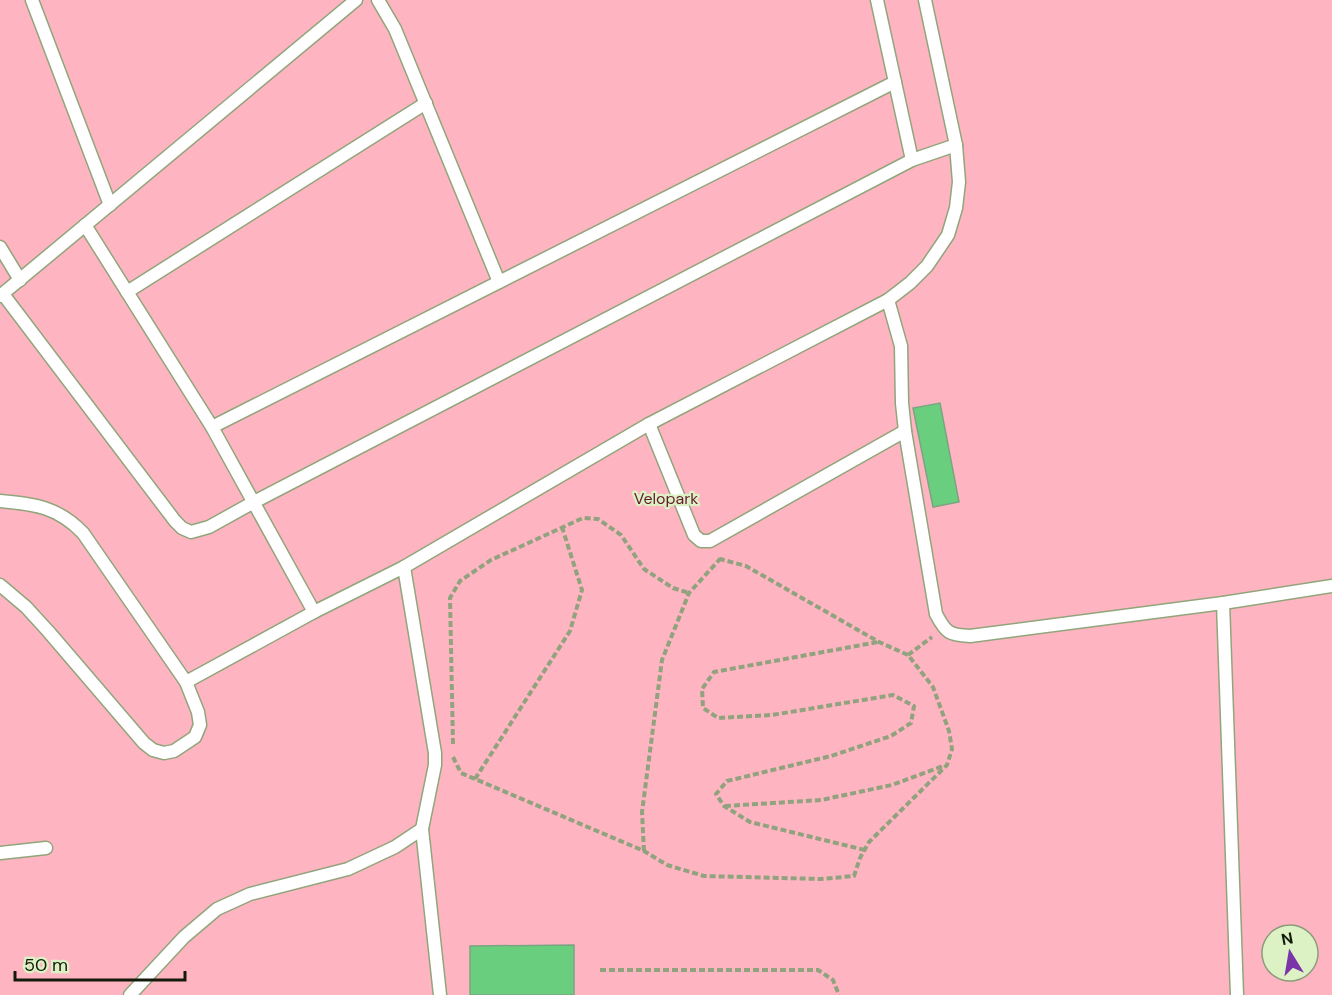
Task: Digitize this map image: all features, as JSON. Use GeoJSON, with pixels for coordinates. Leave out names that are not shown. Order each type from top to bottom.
{"type":"FeatureCollection","features":[{"type":"Feature","properties":{"kind":"lane"},"geometry":{"type":"LineString","coordinates":[[32,0],[110,205]]}},
{"type":"Feature","properties":{"kind":"lane"},"geometry":{"type":"LineString","coordinates":[[356,0],[1,295],[175,521],[182,528],[191,532],[200,530],[912,160],[956,144]]}},
{"type":"Feature","properties":{"kind":"lane"},"geometry":{"type":"LineString","coordinates":[[378,0],[395,29],[499,282]]}},
{"type":"Feature","properties":{"kind":"lane"},"geometry":{"type":"LineString","coordinates":[[877,0],[912,160]]}},
{"type":"Feature","properties":{"kind":"lane"},"geometry":{"type":"LineString","coordinates":[[186,682],[314,612],[404,567],[649,424],[888,300],[927,266],[948,235],[956,208],[959,182],[956,144],[925,0]]}},
{"type":"Feature","properties":{"kind":"lane"},"geometry":{"type":"LineString","coordinates":[[212,427],[895,82]]}},
{"type":"Feature","properties":{"kind":"lane"},"geometry":{"type":"LineString","coordinates":[[127,292],[426,103]]}},
{"type":"Feature","properties":{"kind":"lane"},"geometry":{"type":"LineString","coordinates":[[85,225],[212,427],[314,612]]}},
{"type":"Feature","properties":{"kind":"lane"},"geometry":{"type":"LineString","coordinates":[[0,247],[20,280]]}},
{"type":"Feature","properties":{"kind":"lane"},"geometry":{"type":"LineString","coordinates":[[888,300],[901,345],[905,431],[936,614],[944,628],[952,635],[970,636],[1223,603],[1332,586]]}},
{"type":"Feature","properties":{"kind":"lane"},"geometry":{"type":"LineString","coordinates":[[649,424],[694,535],[701,541],[710,541],[905,431]]}},
{"type":"Feature","properties":{"kind":"lane"},"geometry":{"type":"LineString","coordinates":[[0,501],[42,507],[72,521],[83,533],[186,682],[198,712],[200,725],[195,737],[174,751],[164,753],[153,750],[144,743],[26,607],[0,585]]}},
{"type":"Feature","properties":{"kind":"lane"},"geometry":{"type":"LineString","coordinates":[[404,567],[435,753],[435,765],[422,829],[440,995]]}},
{"type":"Feature","properties":{"kind":"lane"},"geometry":{"type":"LineString","coordinates":[[1223,603],[1237,995]]}},
{"type":"Feature","properties":{"kind":"lane"},"geometry":{"type":"LineString","coordinates":[[130,995],[184,937],[217,909],[250,894],[348,869],[395,847],[422,829]]}},
{"type":"Feature","properties":{"kind":"lane"},"geometry":{"type":"LineString","coordinates":[[0,853],[46,848]]}},
{"type":"Feature","properties":{"kind":"path"},"geometry":{"type":"LineString","coordinates":[[689,592],[673,588],[644,569],[621,535],[598,519],[583,518],[491,560],[460,581],[450,598],[453,759],[461,773],[644,851],[668,865],[704,876],[821,879],[854,876],[869,842],[947,765],[952,750],[949,731],[933,687],[908,655],[879,642],[746,566],[720,559]]}},
{"type":"Feature","properties":{"kind":"path"},"geometry":{"type":"LineString","coordinates":[[475,779],[570,631],[582,590],[562,528]]}},
{"type":"Feature","properties":{"kind":"path"},"geometry":{"type":"LineString","coordinates":[[644,851],[642,812],[662,660],[689,592],[720,559],[721,535]]}},
{"type":"Feature","properties":{"kind":"path"},"geometry":{"type":"LineString","coordinates":[[908,655],[944,628]]}},
{"type":"Feature","properties":{"kind":"path"},"geometry":{"type":"LineString","coordinates":[[865,850],[750,822],[724,806],[716,794],[727,781],[831,756],[891,736],[911,723],[914,706],[894,695],[772,715],[718,718],[703,708],[702,689],[714,672],[879,642]]}},
{"type":"Feature","properties":{"kind":"path"},"geometry":{"type":"LineString","coordinates":[[724,806],[821,800],[892,785],[947,765]]}},
{"type":"Feature","properties":{"kind":"path"},"geometry":{"type":"LineString","coordinates":[[600,970],[818,970],[833,980],[839,995]]}},
{"type":"Feature","properties":{"kind":"green space","name":"Velopark"},"geometry":{"type":"Polygon","coordinates":[[[0,0],[1332,0],[1332,995],[0,995],[0,0]]]}},
{"type":"Feature","properties":{"kind":"building"},"geometry":{"type":"Polygon","coordinates":[[[940,403],[959,502],[933,507],[913,408],[940,403]]]}},
{"type":"Feature","properties":{"kind":"building"},"geometry":{"type":"Polygon","coordinates":[[[574,945],[574,995],[470,995],[470,946],[574,945]]]}}]}
